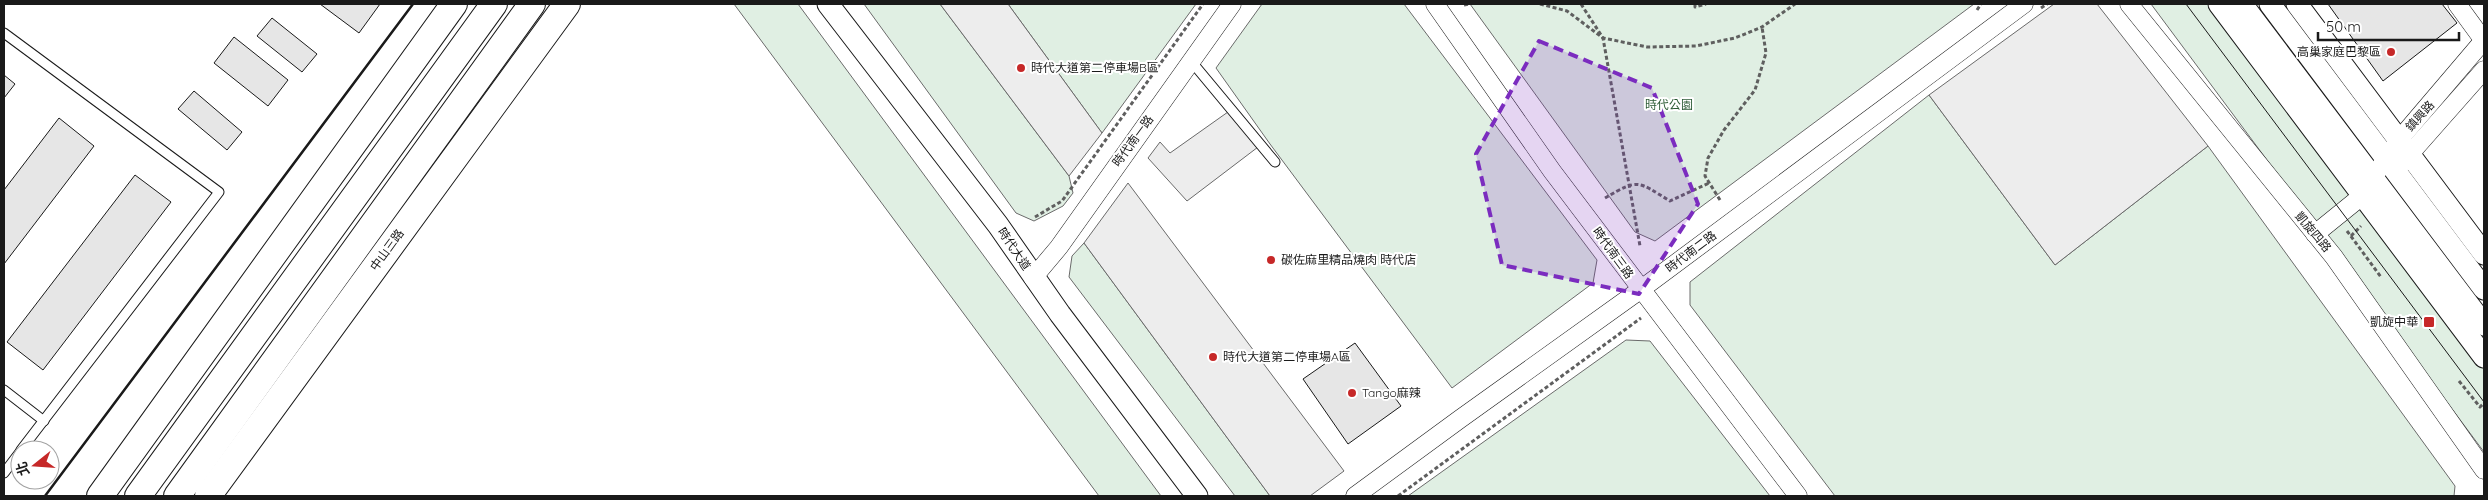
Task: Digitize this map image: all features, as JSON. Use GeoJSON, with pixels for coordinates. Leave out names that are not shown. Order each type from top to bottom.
{"type":"FeatureCollection","features":[{"type":"Feature","properties":{"kind":"main road"},"geometry":{"type":"LineString","coordinates":[[100,496],[454,4]]}},
{"type":"Feature","properties":{"kind":"main road"},"geometry":{"type":"LineString","coordinates":[[138,496],[494,4]]}},
{"type":"Feature","properties":{"kind":"main road"},"geometry":{"type":"LineString","coordinates":[[177,496],[532,4]]}},
{"type":"Feature","properties":{"kind":"main road","name":"中山三路"},"geometry":{"type":"LineString","coordinates":[[208,496],[566,4]]}},
{"type":"Feature","properties":{"kind":"street","name":"時代大道"},"geometry":{"type":"LineString","coordinates":[[828,4],[998,225],[1034,278],[1197,496]]}},
{"type":"Feature","properties":{"kind":"street","name":"時代南一路"},"geometry":{"type":"LineString","coordinates":[[1034,278],[1059,247],[1232,4]]}},
{"type":"Feature","properties":{"kind":"street","name":"時代南三路"},"geometry":{"type":"LineString","coordinates":[[1435,4],[1552,171],[1640,290],[1798,496]]}},
{"type":"Feature","properties":{"kind":"street","name":"時代南二路"},"geometry":{"type":"LineString","coordinates":[[1356,496],[1640,290],[2024,4]]}},
{"type":"Feature","properties":{"kind":"street","name":"凱旋四路"},"geometry":{"type":"LineString","coordinates":[[2129,4],[2348,275],[2484,470]]}},
{"type":"Feature","properties":{"kind":"street"},"geometry":{"type":"LineString","coordinates":[[2219,4],[2371,185],[2484,325]]}},
{"type":"Feature","properties":{"kind":"street"},"geometry":{"type":"LineString","coordinates":[[2242,4],[2371,185],[2484,357]]}},
{"type":"Feature","properties":{"kind":"street"},"geometry":{"type":"LineString","coordinates":[[2270,4],[2484,289]]}},
{"type":"Feature","properties":{"kind":"street"},"geometry":{"type":"LineString","coordinates":[[2297,4],[2484,254]]}},
{"type":"Feature","properties":{"kind":"street"},"geometry":{"type":"LineString","coordinates":[[2457,4],[2484,40]]}},
{"type":"Feature","properties":{"kind":"street","name":"鎮興路"},"geometry":{"type":"LineString","coordinates":[[2404,148],[2484,40]]}},
{"type":"Feature","properties":{"kind":"street","name":"鎮興路"},"geometry":{"type":"LineString","coordinates":[[2315,234],[2371,185],[2404,148],[2484,70]]}},
{"type":"Feature","properties":{"kind":"lane"},"geometry":{"type":"LineString","coordinates":[[4,33],[219,192],[29,440]]}},
{"type":"Feature","properties":{"kind":"lane"},"geometry":{"type":"LineString","coordinates":[[1191,61],[1275,162]]}},
{"type":"Feature","properties":{"kind":"lane"},"geometry":{"type":"LineString","coordinates":[[4,390],[44,421]]}},
{"type":"Feature","properties":{"kind":"path"},"geometry":{"type":"LineString","coordinates":[[1035,217],[1062,201],[1203,4]]}},
{"type":"Feature","properties":{"kind":"path"},"geometry":{"type":"LineString","coordinates":[[1540,4],[1566,11],[1603,38],[1647,48],[1696,46],[1735,38],[1762,27],[1795,4]]}},
{"type":"Feature","properties":{"kind":"path"},"geometry":{"type":"LineString","coordinates":[[1581,4],[1603,38],[1640,246]]}},
{"type":"Feature","properties":{"kind":"path"},"geometry":{"type":"LineString","coordinates":[[1695,4],[1696,7],[1706,4]]}},
{"type":"Feature","properties":{"kind":"path"},"geometry":{"type":"LineString","coordinates":[[1977,10],[1981,4]]}},
{"type":"Feature","properties":{"kind":"path"},"geometry":{"type":"LineString","coordinates":[[1720,200],[1705,176],[1708,158],[1724,130],[1755,90],[1766,53],[1762,27]]}},
{"type":"Feature","properties":{"kind":"path"},"geometry":{"type":"LineString","coordinates":[[1605,198],[1628,185],[1640,183],[1670,201],[1708,183]]}},
{"type":"Feature","properties":{"kind":"path"},"geometry":{"type":"LineString","coordinates":[[2359,245],[2381,277]]}},
{"type":"Feature","properties":{"kind":"path"},"geometry":{"type":"LineString","coordinates":[[1398,496],[1640,318]]}},
{"type":"Feature","properties":{"kind":"path"},"geometry":{"type":"LineString","coordinates":[[2459,381],[2480,407],[2484,403]]}},
{"type":"Feature","properties":{"kind":"highlighted area"},"geometry":{"type":"Polygon","coordinates":[[[1539,41],[1652,88],[1698,204],[1639,294],[1502,265],[1476,154],[1539,41]]]}},
{"type":"Feature","properties":{"kind":"green space"},"geometry":{"type":"Polygon","coordinates":[[[734,4],[798,4],[1161,496],[1099,496],[734,4]]]}},
{"type":"Feature","properties":{"kind":"green space"},"geometry":{"type":"Polygon","coordinates":[[[864,4],[940,4],[1069,176],[1073,193],[1063,206],[1034,221],[1016,213],[864,4]]]}},
{"type":"Feature","properties":{"kind":"green space"},"geometry":{"type":"Polygon","coordinates":[[[1008,4],[1196,4],[1102,133],[1008,4]]]}},
{"type":"Feature","properties":{"kind":"green space"},"geometry":{"type":"Polygon","coordinates":[[[1262,4],[1404,4],[1597,260],[1593,283],[1452,388],[1270,144],[1216,68],[1262,4]]]}},
{"type":"Feature","properties":{"kind":"green space","name":"時代公園"},"geometry":{"type":"Polygon","coordinates":[[[1470,4],[1974,4],[1655,241],[1635,232],[1470,4]]]}},
{"type":"Feature","properties":{"kind":"green space"},"geometry":{"type":"Polygon","coordinates":[[[2151,4],[2214,4],[2484,367],[2484,452],[2151,4]]]}},
{"type":"Feature","properties":{"kind":"green space"},"geometry":{"type":"Polygon","coordinates":[[[1929,95],[2055,265],[2208,146],[2455,486],[2454,496],[1835,496],[1690,305],[1690,282],[1929,95]]]}},
{"type":"Feature","properties":{"kind":"green space"},"geometry":{"type":"Polygon","coordinates":[[[1084,243],[1270,496],[1235,496],[1069,277],[1072,256],[1084,243]]]}},
{"type":"Feature","properties":{"kind":"green space"},"geometry":{"type":"Polygon","coordinates":[[[1626,340],[1650,341],[1770,496],[1408,496],[1626,340]]]}},
{"type":"Feature","properties":{"kind":"shaded area","name":"時代大道第二停車場B區"},"geometry":{"type":"Polygon","coordinates":[[[940,4],[1008,4],[1102,133],[1069,176],[940,4]]]}},
{"type":"Feature","properties":{"kind":"shaded area"},"geometry":{"type":"Polygon","coordinates":[[[2054,4],[2097,4],[2208,146],[2055,265],[1929,95],[2054,4]]]}},
{"type":"Feature","properties":{"kind":"shaded area"},"geometry":{"type":"Polygon","coordinates":[[[1235,107],[1262,144],[1187,201],[1148,158],[1160,142],[1170,153],[1235,107]]]}},
{"type":"Feature","properties":{"kind":"shaded area","name":"時代大道第二停車場A區"},"geometry":{"type":"Polygon","coordinates":[[[1128,183],[1344,471],[1310,496],[1270,496],[1084,243],[1128,183]]]}},
{"type":"Feature","properties":{"kind":"building"},"geometry":{"type":"Polygon","coordinates":[[[320,4],[380,4],[359,33],[320,4]]]}},
{"type":"Feature","properties":{"kind":"building","name":"高巢家庭巴黎區"},"geometry":{"type":"Polygon","coordinates":[[[2328,4],[2442,4],[2457,23],[2383,81],[2328,4]]]}},
{"type":"Feature","properties":{"kind":"building"},"geometry":{"type":"Polygon","coordinates":[[[272,18],[317,54],[302,72],[257,36],[272,18]]]}},
{"type":"Feature","properties":{"kind":"building"},"geometry":{"type":"Polygon","coordinates":[[[234,37],[288,80],[268,106],[214,63],[234,37]]]}},
{"type":"Feature","properties":{"kind":"building"},"geometry":{"type":"Polygon","coordinates":[[[4,75],[15,84],[4,98],[4,75]]]}},
{"type":"Feature","properties":{"kind":"building"},"geometry":{"type":"Polygon","coordinates":[[[194,91],[242,132],[227,150],[178,109],[194,91]]]}},
{"type":"Feature","properties":{"kind":"building"},"geometry":{"type":"Polygon","coordinates":[[[59,118],[94,146],[4,264],[4,190],[59,118]]]}},
{"type":"Feature","properties":{"kind":"building"},"geometry":{"type":"Polygon","coordinates":[[[135,175],[171,202],[43,370],[7,342],[135,175]]]}},
{"type":"Feature","properties":{"kind":"building","name":"Tango麻辣"},"geometry":{"type":"Polygon","coordinates":[[[1355,343],[1401,406],[1348,444],[1303,379],[1355,343]]]}},
{"type":"Feature","properties":{"kind":"tram line"},"geometry":{"type":"LineString","coordinates":[[2186,4],[2484,402]]}},
{"type":"Feature","properties":{"kind":"wall"},"geometry":{"type":"LineString","coordinates":[[45,496],[413,4]]}},
{"type":"Feature","properties":{"kind":"place","name":"高巢家庭巴黎區"},"geometry":{"type":"Point","coordinates":[2391,52]}},
{"type":"Feature","properties":{"kind":"place","name":"時代大道第二停車場B區"},"geometry":{"type":"Point","coordinates":[1021,68]}},
{"type":"Feature","properties":{"kind":"place","name":"碳佐麻里精品燒肉 時代店"},"geometry":{"type":"Point","coordinates":[1271,260]}},
{"type":"Feature","properties":{"kind":"place","name":"凱旋中華"},"geometry":{"type":"Point","coordinates":[2429,322]}},
{"type":"Feature","properties":{"kind":"place","name":"時代大道第二停車場A區"},"geometry":{"type":"Point","coordinates":[1213,357]}},
{"type":"Feature","properties":{"kind":"place","name":"Tango麻辣"},"geometry":{"type":"Point","coordinates":[1352,393]}}]}
